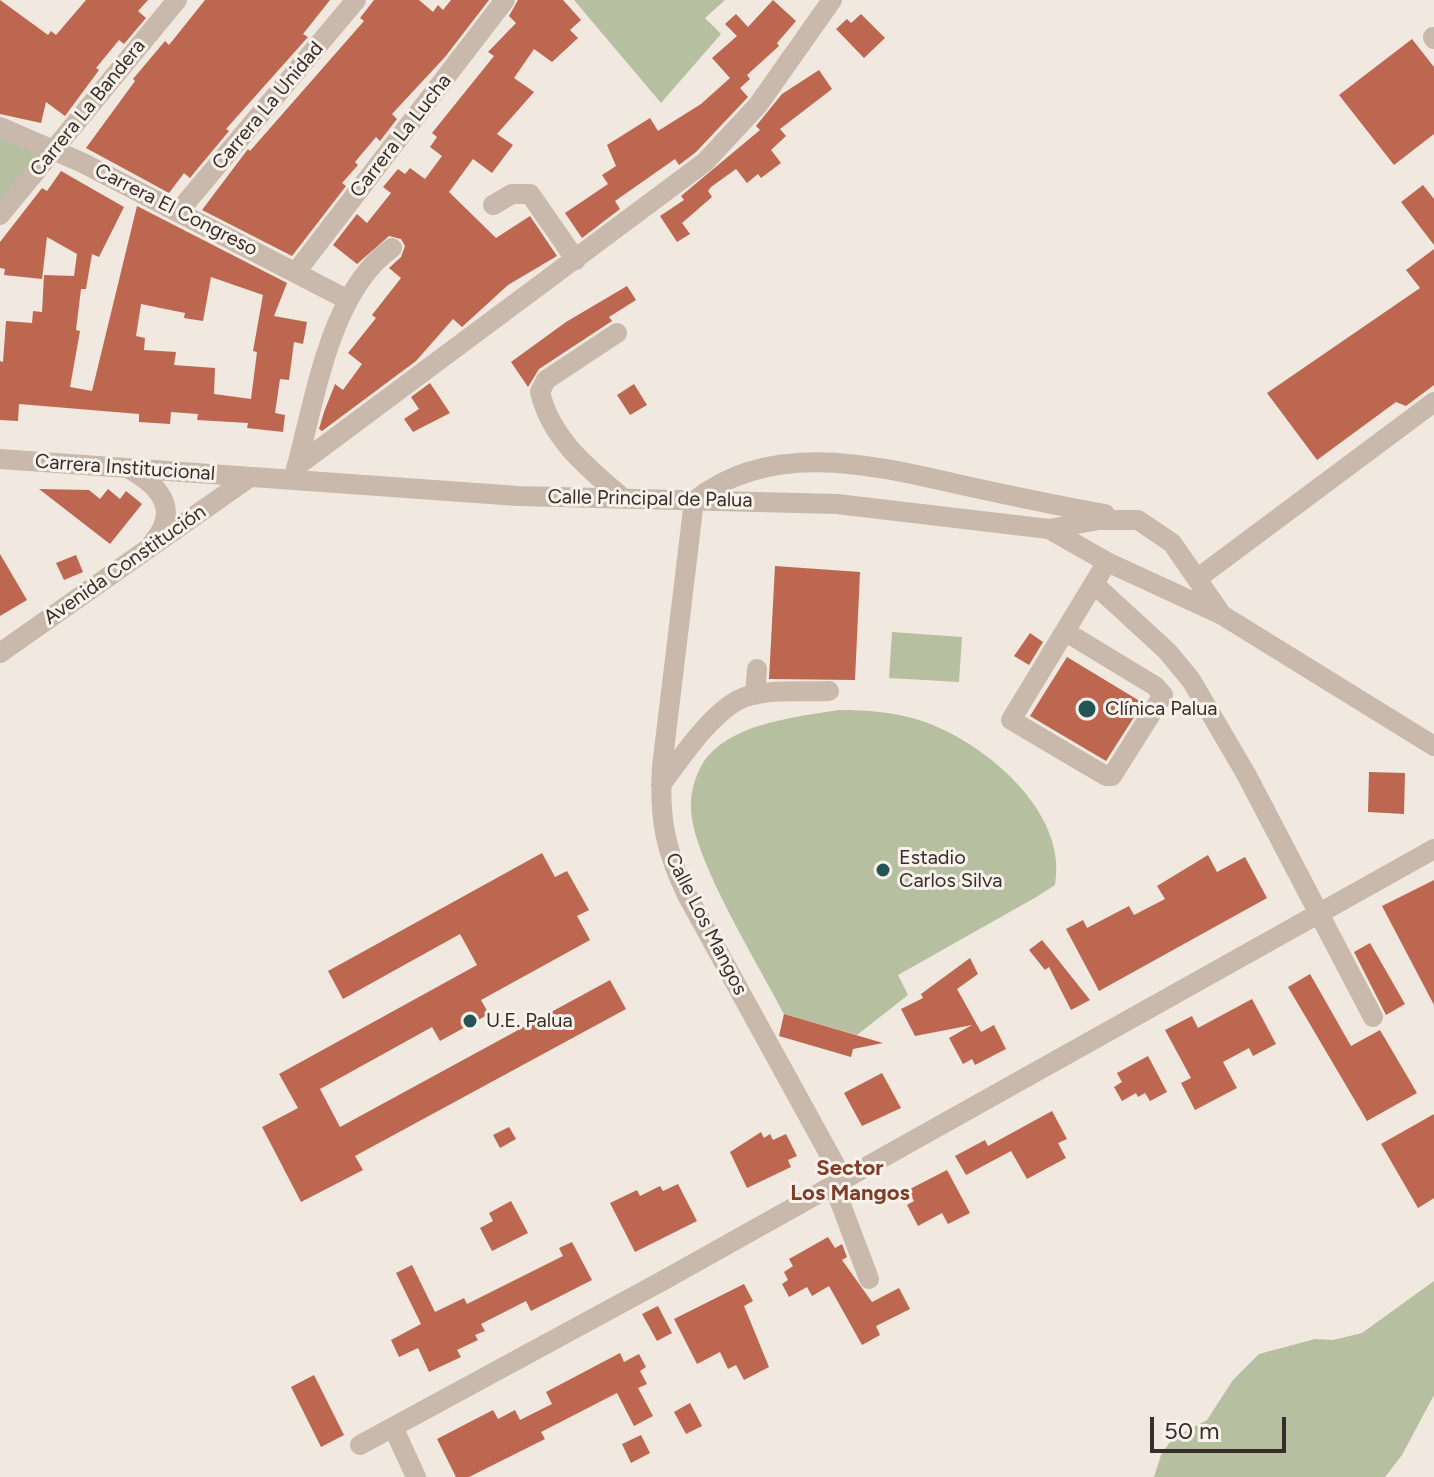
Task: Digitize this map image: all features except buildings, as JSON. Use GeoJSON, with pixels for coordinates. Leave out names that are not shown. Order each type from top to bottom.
{"type":"FeatureCollection","features":[{"type":"Feature","properties":{"kind":"street","name":"Carrera La Bandera"},"geometry":{"type":"LineString","coordinates":[[0,215],[177,0]]}},
{"type":"Feature","properties":{"kind":"street","name":"Carrera La Unidad"},"geometry":{"type":"LineString","coordinates":[[179,211],[356,0]]}},
{"type":"Feature","properties":{"kind":"street","name":"Carrera La Lucha"},"geometry":{"type":"LineString","coordinates":[[296,272],[505,0]]}},
{"type":"Feature","properties":{"kind":"street"},"geometry":{"type":"LineString","coordinates":[[295,473],[720,148],[758,105],[832,0]]}},
{"type":"Feature","properties":{"kind":"street","name":"Carrera El Congreso"},"geometry":{"type":"LineString","coordinates":[[0,127],[54,149],[179,211],[348,300]]}},
{"type":"Feature","properties":{"kind":"street"},"geometry":{"type":"LineString","coordinates":[[493,205],[512,194],[530,194],[576,260]]}},
{"type":"Feature","properties":{"kind":"street"},"geometry":{"type":"LineString","coordinates":[[295,473],[336,327],[360,278],[392,248]]}},
{"type":"Feature","properties":{"kind":"street"},"geometry":{"type":"LineString","coordinates":[[617,333],[546,380],[540,392],[554,428],[565,444],[623,498]]}},
{"type":"Feature","properties":{"kind":"street"},"geometry":{"type":"LineString","coordinates":[[1198,578],[1434,402]]}},
{"type":"Feature","properties":{"kind":"street","name":"Carrera Institucional"},"geometry":{"type":"LineString","coordinates":[[0,459],[250,477]]}},
{"type":"Feature","properties":{"kind":"street"},"geometry":{"type":"LineString","coordinates":[[694,501],[714,484],[740,474],[768,467],[843,462],[866,464],[1138,520]]}},
{"type":"Feature","properties":{"kind":"street"},"geometry":{"type":"LineString","coordinates":[[127,468],[151,481],[164,503],[165,525],[148,548]]}},
{"type":"Feature","properties":{"kind":"street","name":"Calle Principal de Palua"},"geometry":{"type":"LineString","coordinates":[[250,477],[295,473],[499,495],[872,506],[1049,529],[1099,520],[1138,520],[1172,543],[1222,615]]}},
{"type":"Feature","properties":{"kind":"street","name":"Avenida Constitución"},"geometry":{"type":"LineString","coordinates":[[0,653],[250,477]]}},
{"type":"Feature","properties":{"kind":"street","name":"Calle Los Mangos"},"geometry":{"type":"LineString","coordinates":[[694,501],[661,785],[663,828],[672,864],[839,1183],[869,1279]]}},
{"type":"Feature","properties":{"kind":"street","name":"Calle Principal de Palua"},"geometry":{"type":"LineString","coordinates":[[1049,529],[1107,562],[1222,615],[1434,746]]}},
{"type":"Feature","properties":{"kind":"street"},"geometry":{"type":"LineString","coordinates":[[1066,632],[1155,686],[1163,695],[1112,776],[1106,776],[1011,720],[1107,562]]}},
{"type":"Feature","properties":{"kind":"street"},"geometry":{"type":"LineString","coordinates":[[1094,584],[1167,651],[1191,680],[1246,774],[1373,1017]]}},
{"type":"Feature","properties":{"kind":"street"},"geometry":{"type":"LineString","coordinates":[[755,695],[757,669]]}},
{"type":"Feature","properties":{"kind":"street"},"geometry":{"type":"LineString","coordinates":[[661,785],[709,725],[734,703],[755,695],[829,691]]}},
{"type":"Feature","properties":{"kind":"street"},"geometry":{"type":"LineString","coordinates":[[360,1445],[839,1183],[1434,849]]}},
{"type":"Feature","properties":{"kind":"street"},"geometry":{"type":"LineString","coordinates":[[393,1427],[416,1477]]}},
{"type":"Feature","properties":{"kind":"green space"},"geometry":{"type":"Polygon","coordinates":[[[574,0],[725,0],[705,18],[721,34],[661,103],[574,0]]]}},
{"type":"Feature","properties":{"kind":"green space"},"geometry":{"type":"Polygon","coordinates":[[[0,127],[54,149],[0,215],[0,127]]]}},
{"type":"Feature","properties":{"kind":"green space"},"geometry":{"type":"Polygon","coordinates":[[[892,632],[962,637],[959,682],[889,678],[892,632]]]}},
{"type":"Feature","properties":{"kind":"green space","name":"Estadio Carlos Silva"},"geometry":{"type":"Polygon","coordinates":[[[839,710],[909,717],[944,730],[969,744],[1016,782],[1035,806],[1049,831],[1056,857],[1055,885],[898,975],[908,995],[857,1035],[784,1014],[714,882],[694,829],[691,808],[692,795],[704,761],[735,735],[769,723],[839,710]]]}},
{"type":"Feature","properties":{"kind":"green space"},"geometry":{"type":"Polygon","coordinates":[[[1434,1281],[1434,1395],[1402,1455],[1385,1477],[1154,1477],[1161,1455],[1172,1439],[1207,1420],[1233,1380],[1259,1354],[1315,1339],[1333,1340],[1362,1333],[1434,1281]]]}},
{"type":"Feature","properties":{"kind":"place","name":"Clínica Palua"},"geometry":{"type":"Point","coordinates":[1087,709]}},
{"type":"Feature","properties":{"kind":"place","name":"Estadio Carlos Silva"},"geometry":{"type":"Point","coordinates":[883,870]}},
{"type":"Feature","properties":{"kind":"place","name":"U.E. Palua"},"geometry":{"type":"Point","coordinates":[470,1021]}},
{"type":"Feature","properties":{"kind":"district","name":"Sector Los Mangos"},"geometry":{"type":"Point","coordinates":[850,1182]}}]}
